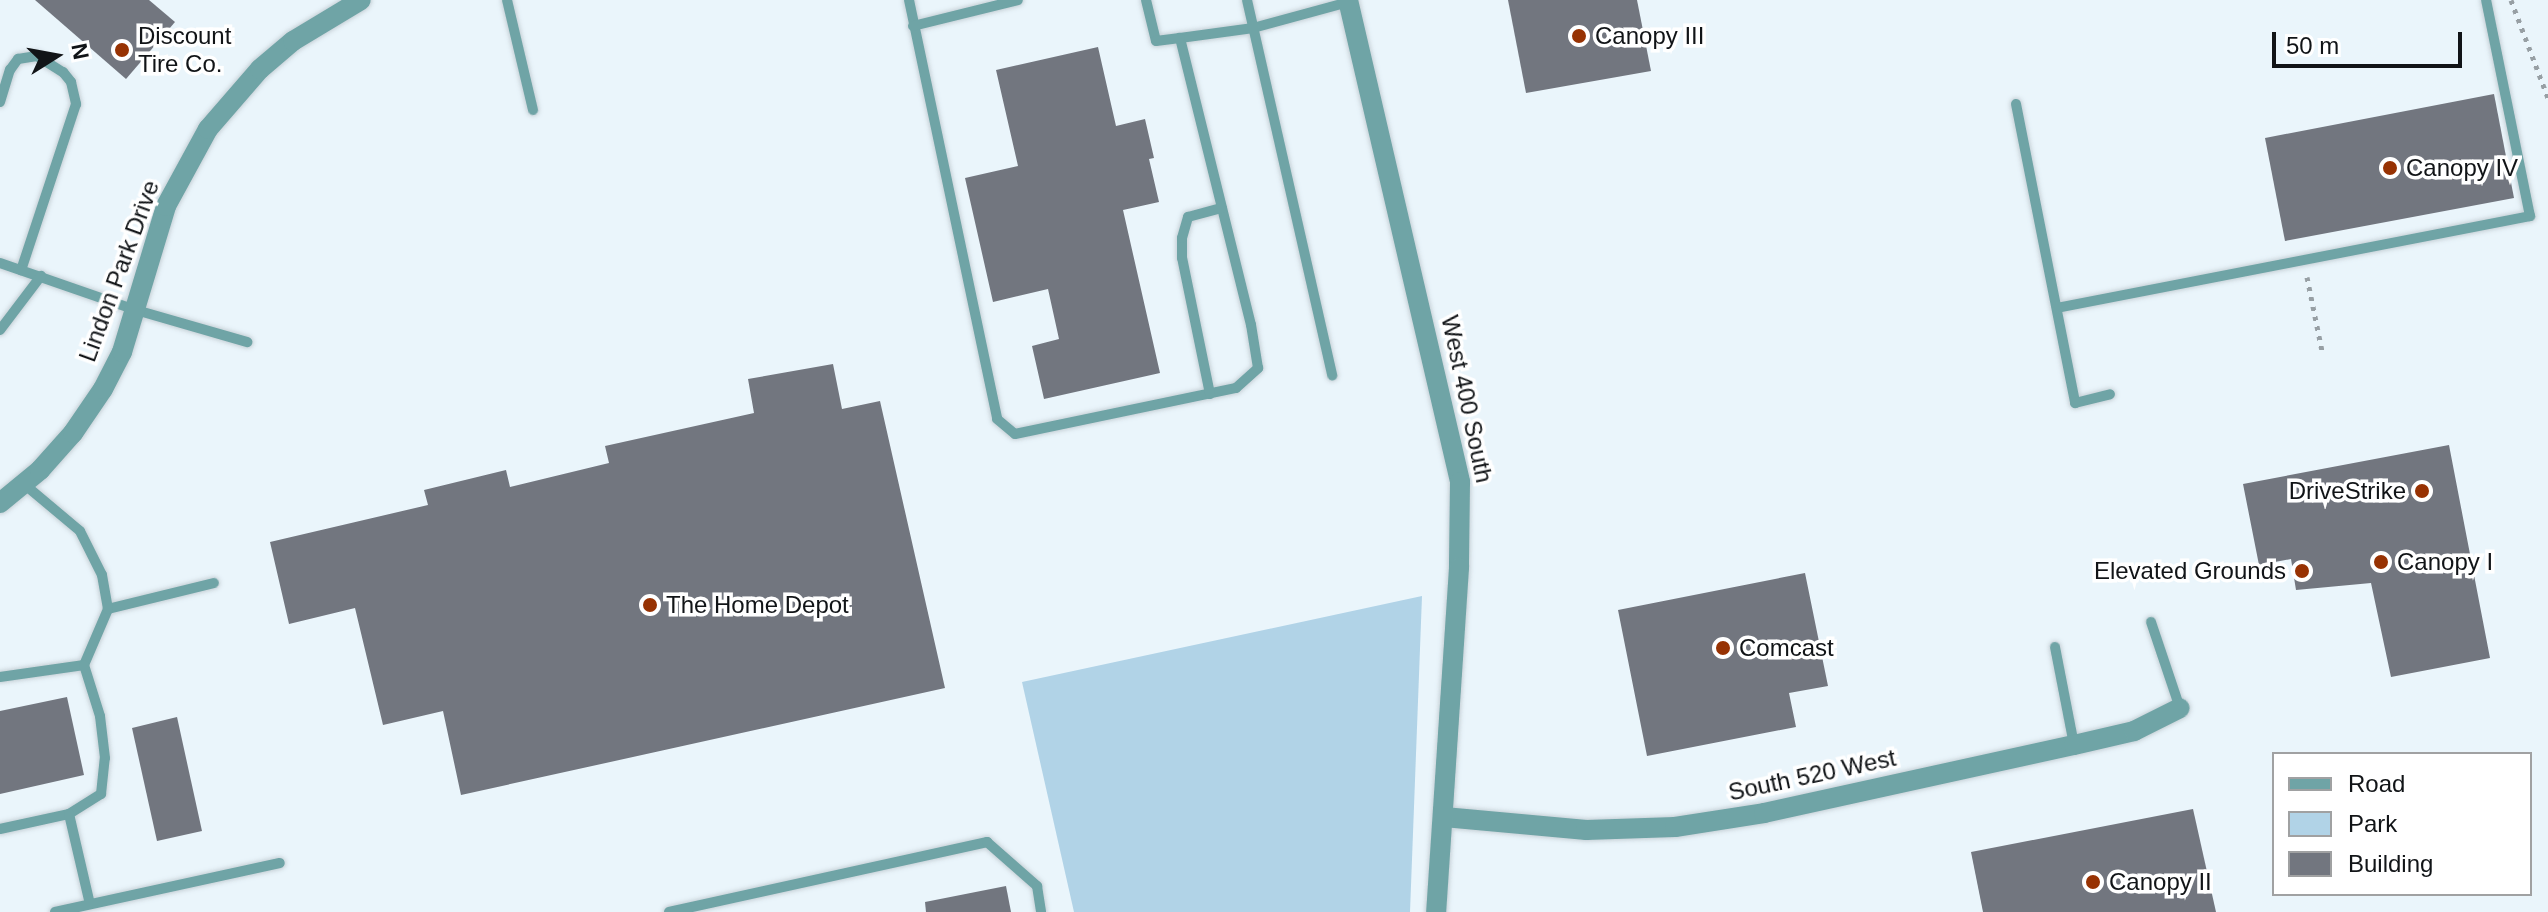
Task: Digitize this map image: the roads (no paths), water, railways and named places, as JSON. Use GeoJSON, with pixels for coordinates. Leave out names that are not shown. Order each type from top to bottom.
{"type":"FeatureCollection","features":[{"type":"Feature","properties":{"kind":"street","name":"Lindon Park Drive"},"geometry":{"type":"LineString","coordinates":[[0,503],[24,484],[73,433],[103,389],[122,352],[166,206],[208,129],[234,96],[293,41],[361,0]]}},
{"type":"Feature","properties":{"kind":"street","name":"West 400 South"},"geometry":{"type":"LineString","coordinates":[[1348,1],[1460,482],[1461,534],[1436,912]]}},
{"type":"Feature","properties":{"kind":"street","name":"South 520 West"},"geometry":{"type":"LineString","coordinates":[[1444,817],[1586,830],[1675,827],[1764,813],[2134,731],[2180,708]]}},
{"type":"Feature","properties":{"kind":"lane"},"geometry":{"type":"LineString","coordinates":[[507,0],[533,110]]}},
{"type":"Feature","properties":{"kind":"lane"},"geometry":{"type":"LineString","coordinates":[[909,0],[997,419],[1015,434],[1236,388],[1258,368],[1180,38]]}},
{"type":"Feature","properties":{"kind":"lane"},"geometry":{"type":"LineString","coordinates":[[913,26],[1018,0]]}},
{"type":"Feature","properties":{"kind":"lane"},"geometry":{"type":"LineString","coordinates":[[1146,0],[1156,41],[1253,28],[1348,1]]}},
{"type":"Feature","properties":{"kind":"lane"},"geometry":{"type":"LineString","coordinates":[[1247,0],[1332,375]]}},
{"type":"Feature","properties":{"kind":"lane"},"geometry":{"type":"LineString","coordinates":[[2057,308],[2530,216],[2486,0]]}},
{"type":"Feature","properties":{"kind":"lane"},"geometry":{"type":"LineString","coordinates":[[0,102],[10,70],[18,59],[37,56],[63,72],[71,82],[76,104],[21,270]]}},
{"type":"Feature","properties":{"kind":"lane"},"geometry":{"type":"LineString","coordinates":[[2016,104],[2075,403],[2110,394]]}},
{"type":"Feature","properties":{"kind":"lane"},"geometry":{"type":"LineString","coordinates":[[1210,394],[1182,258],[1182,238],[1188,217],[1222,208]]}},
{"type":"Feature","properties":{"kind":"lane"},"geometry":{"type":"LineString","coordinates":[[0,263],[136,310],[247,342]]}},
{"type":"Feature","properties":{"kind":"lane"},"geometry":{"type":"LineString","coordinates":[[0,330],[41,276]]}},
{"type":"Feature","properties":{"kind":"lane"},"geometry":{"type":"LineString","coordinates":[[0,829],[69,814],[101,794],[105,758],[100,716],[84,665],[108,609],[102,575],[80,531],[24,484]]}},
{"type":"Feature","properties":{"kind":"lane"},"geometry":{"type":"LineString","coordinates":[[108,609],[214,583]]}},
{"type":"Feature","properties":{"kind":"lane"},"geometry":{"type":"LineString","coordinates":[[2151,622],[2180,708]]}},
{"type":"Feature","properties":{"kind":"lane"},"geometry":{"type":"LineString","coordinates":[[2055,647],[2074,745]]}},
{"type":"Feature","properties":{"kind":"lane"},"geometry":{"type":"LineString","coordinates":[[0,677],[84,665]]}},
{"type":"Feature","properties":{"kind":"lane"},"geometry":{"type":"LineString","coordinates":[[69,814],[90,904]]}},
{"type":"Feature","properties":{"kind":"lane"},"geometry":{"type":"LineString","coordinates":[[669,912],[987,842],[1037,886],[1041,912]]}},
{"type":"Feature","properties":{"kind":"lane"},"geometry":{"type":"LineString","coordinates":[[55,912],[280,863]]}},
{"type":"Feature","properties":{"kind":"place","name":"Canopy III"},"geometry":{"type":"Point","coordinates":[1579,36]}},
{"type":"Feature","properties":{"kind":"place","name":"Discount Tire Co."},"geometry":{"type":"Point","coordinates":[122,50]}},
{"type":"Feature","properties":{"kind":"place","name":"Canopy IV"},"geometry":{"type":"Point","coordinates":[2390,168]}},
{"type":"Feature","properties":{"kind":"place","name":"DriveStrike"},"geometry":{"type":"Point","coordinates":[2422,491]}},
{"type":"Feature","properties":{"kind":"place","name":"Canopy I"},"geometry":{"type":"Point","coordinates":[2381,562]}},
{"type":"Feature","properties":{"kind":"place","name":"Elevated Grounds"},"geometry":{"type":"Point","coordinates":[2302,571]}},
{"type":"Feature","properties":{"kind":"place","name":"The Home Depot"},"geometry":{"type":"Point","coordinates":[650,605]}},
{"type":"Feature","properties":{"kind":"place","name":"Comcast"},"geometry":{"type":"Point","coordinates":[1723,648]}},
{"type":"Feature","properties":{"kind":"place","name":"Canopy II"},"geometry":{"type":"Point","coordinates":[2093,882]}}]}
